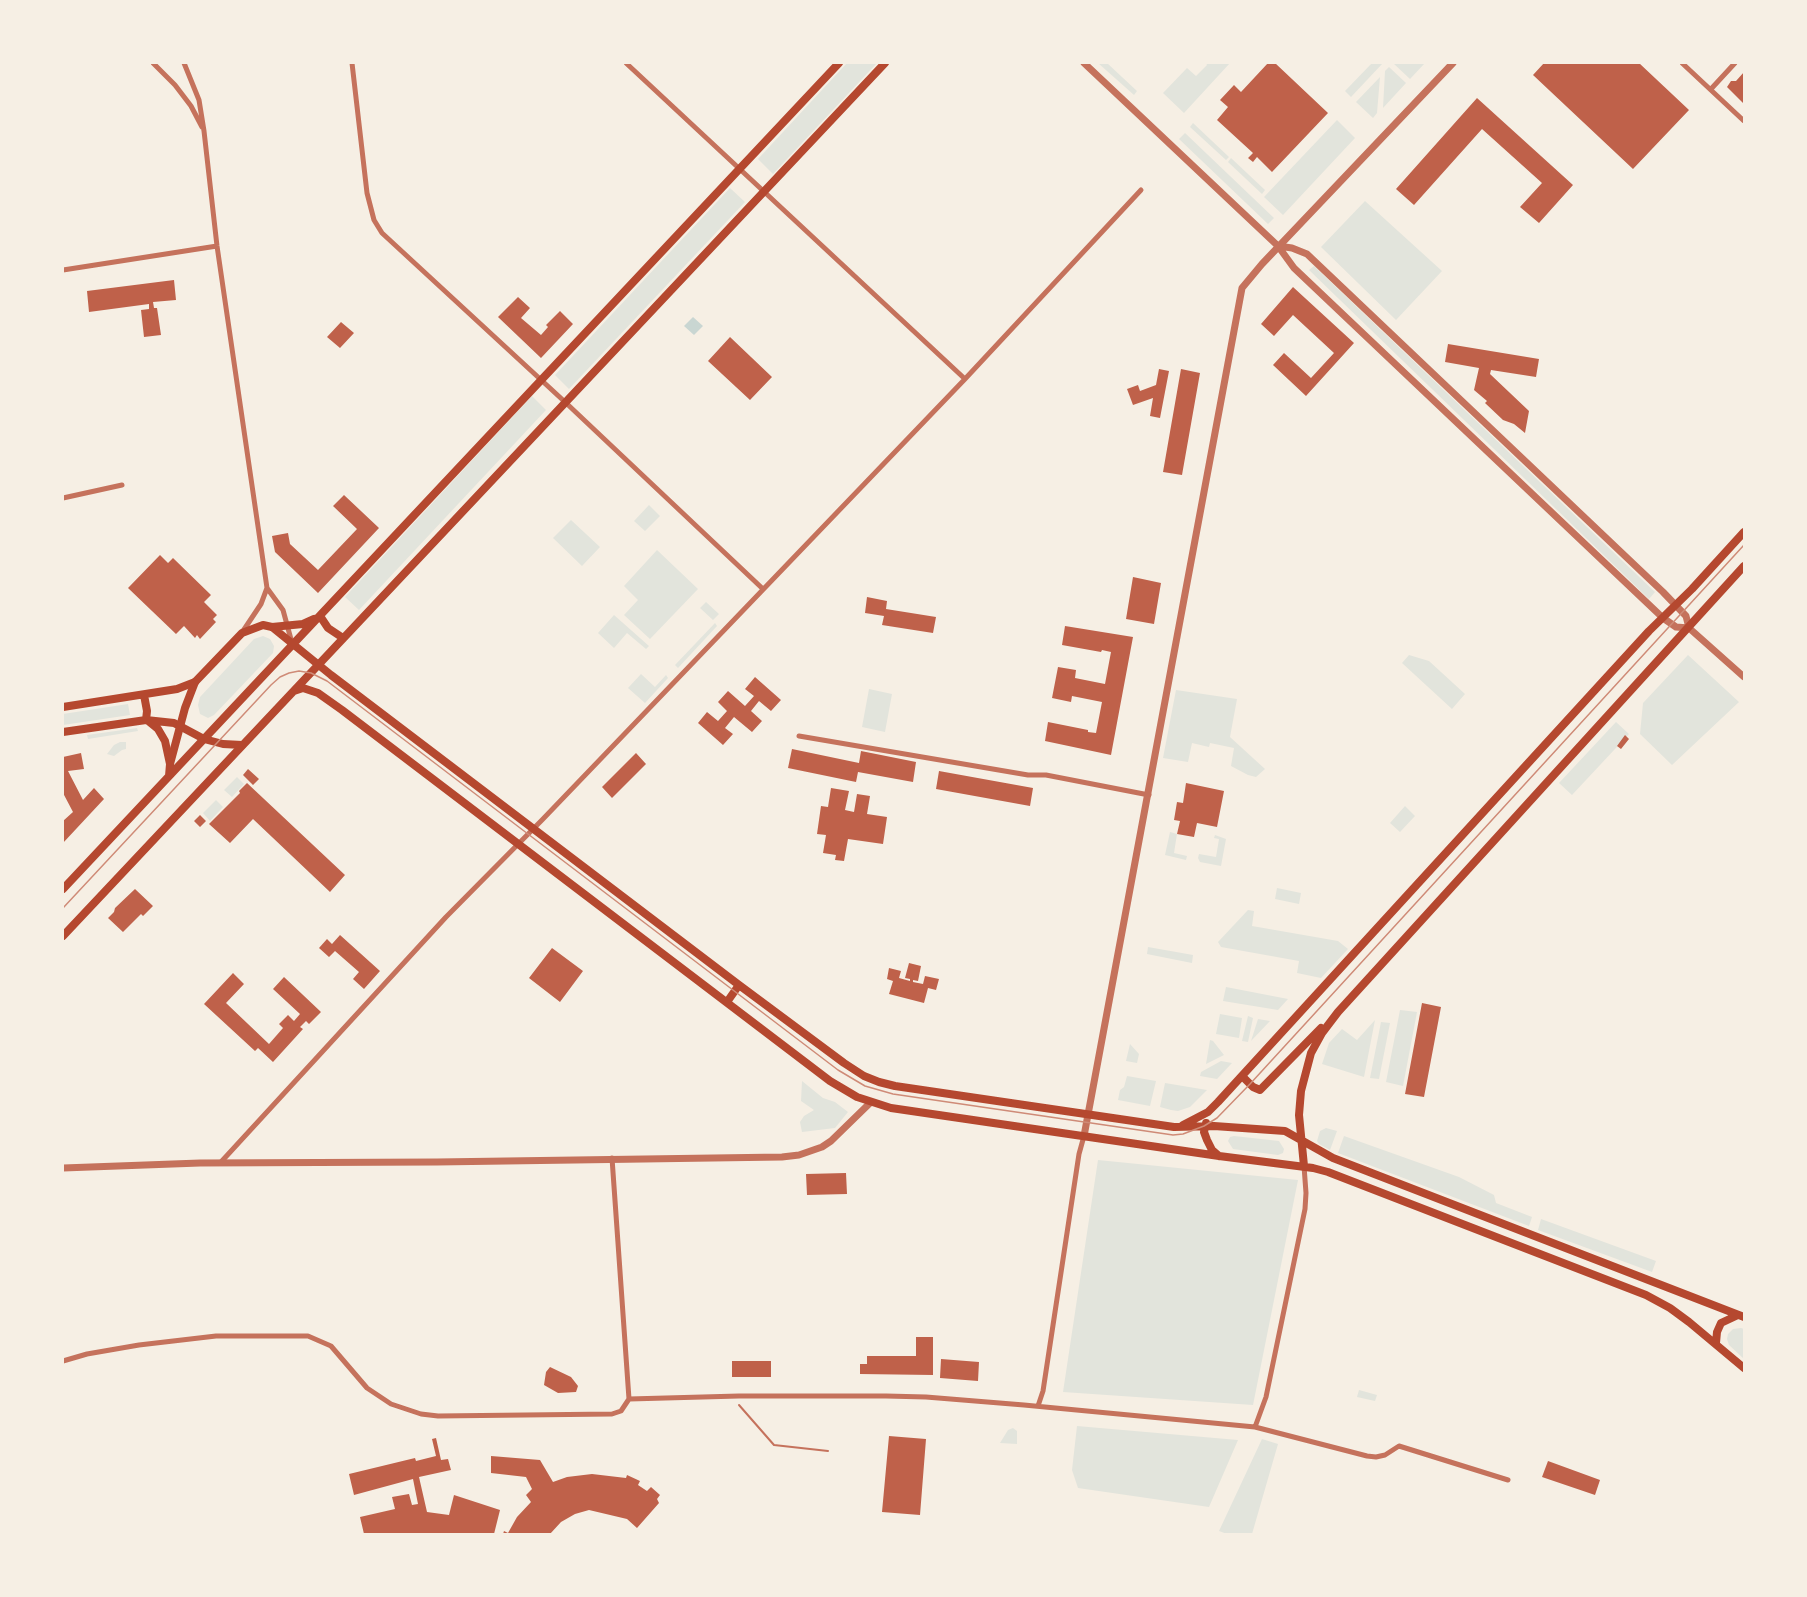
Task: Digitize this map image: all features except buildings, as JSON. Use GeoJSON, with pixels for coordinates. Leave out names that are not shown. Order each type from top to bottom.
{"type":"FeatureCollection","features":[{"type":"Feature","properties":{"kind":"main road"},"geometry":{"type":"LineString","coordinates":[[63,889],[839,63]]}},
{"type":"Feature","properties":{"kind":"main road"},"geometry":{"type":"LineString","coordinates":[[63,936],[885,63]]}},
{"type":"Feature","properties":{"kind":"main road"},"geometry":{"type":"LineString","coordinates":[[1174,1127],[1196,1120],[1218,1102],[1744,532]]}},
{"type":"Feature","properties":{"kind":"main road"},"geometry":{"type":"LineString","coordinates":[[1242,1076],[1256,1089],[1265,1086],[1338,1012],[1744,566]]}},
{"type":"Feature","properties":{"kind":"main road"},"geometry":{"type":"LineString","coordinates":[[63,707],[177,690],[195,682],[242,633],[263,626],[289,627],[303,624],[320,616]]}},
{"type":"Feature","properties":{"kind":"main road"},"geometry":{"type":"LineString","coordinates":[[320,616],[328,628],[343,638]]}},
{"type":"Feature","properties":{"kind":"main road"},"geometry":{"type":"LineString","coordinates":[[272,627],[318,665],[739,985],[851,1068],[879,1082],[1174,1127],[1204,1126],[1285,1131],[1333,1158],[1741,1316]]}},
{"type":"Feature","properties":{"kind":"main road"},"geometry":{"type":"LineString","coordinates":[[169,776],[180,725],[195,682]]}},
{"type":"Feature","properties":{"kind":"main road"},"geometry":{"type":"LineString","coordinates":[[294,691],[303,688],[318,693],[830,1081],[870,1103],[1219,1156],[1304,1166],[1328,1172],[1646,1295],[1670,1308],[1744,1368]]}},
{"type":"Feature","properties":{"kind":"main road"},"geometry":{"type":"LineString","coordinates":[[144,695],[146,720]]}},
{"type":"Feature","properties":{"kind":"main road"},"geometry":{"type":"LineString","coordinates":[[63,732],[146,720],[180,725],[204,739],[223,744],[242,745]]}},
{"type":"Feature","properties":{"kind":"main road"},"geometry":{"type":"LineString","coordinates":[[146,720],[158,729],[165,741],[170,764]]}},
{"type":"Feature","properties":{"kind":"main road"},"geometry":{"type":"LineString","coordinates":[[727,1002],[739,985]]}},
{"type":"Feature","properties":{"kind":"main road"},"geometry":{"type":"LineString","coordinates":[[1304,1166],[1299,1115],[1301,1091],[1311,1053],[1322,1033],[1338,1012]]}},
{"type":"Feature","properties":{"kind":"main road"},"geometry":{"type":"LineString","coordinates":[[1218,1102],[1204,1126],[1207,1140],[1212,1150],[1219,1156]]}},
{"type":"Feature","properties":{"kind":"main road"},"geometry":{"type":"LineString","coordinates":[[1716,1343],[1716,1332],[1722,1323],[1741,1316]]}},
{"type":"Feature","properties":{"kind":"street"},"geometry":{"type":"LineString","coordinates":[[153,63],[191,106],[204,131]]}},
{"type":"Feature","properties":{"kind":"street"},"geometry":{"type":"LineString","coordinates":[[184,63],[190,73],[199,100],[204,131],[217,246],[267,588],[283,610],[292,645]]}},
{"type":"Feature","properties":{"kind":"street"},"geometry":{"type":"LineString","coordinates":[[352,63],[367,193],[378,227],[763,589]]}},
{"type":"Feature","properties":{"kind":"street"},"geometry":{"type":"LineString","coordinates":[[626,63],[965,379]]}},
{"type":"Feature","properties":{"kind":"street"},"geometry":{"type":"LineString","coordinates":[[1084,63],[1278,246],[1294,268],[1663,618],[1676,627],[1689,628]]}},
{"type":"Feature","properties":{"kind":"street"},"geometry":{"type":"LineString","coordinates":[[1038,1406],[1043,1391],[1079,1154],[1149,795],[1242,288],[1278,246],[1453,63]]}},
{"type":"Feature","properties":{"kind":"street"},"geometry":{"type":"LineString","coordinates":[[1682,63],[1744,120]]}},
{"type":"Feature","properties":{"kind":"street"},"geometry":{"type":"LineString","coordinates":[[1711,89],[1735,63]]}},
{"type":"Feature","properties":{"kind":"street"},"geometry":{"type":"LineString","coordinates":[[221,1162],[431,933],[965,379],[1141,190]]}},
{"type":"Feature","properties":{"kind":"street"},"geometry":{"type":"LineString","coordinates":[[63,270],[217,246]]}},
{"type":"Feature","properties":{"kind":"street"},"geometry":{"type":"LineString","coordinates":[[1278,246],[1307,254],[1676,605],[1686,616],[1689,628],[1744,677]]}},
{"type":"Feature","properties":{"kind":"street"},"geometry":{"type":"LineString","coordinates":[[63,498],[122,485]]}},
{"type":"Feature","properties":{"kind":"street"},"geometry":{"type":"LineString","coordinates":[[242,633],[261,604],[267,588]]}},
{"type":"Feature","properties":{"kind":"street"},"geometry":{"type":"LineString","coordinates":[[799,736],[1028,775],[1046,775],[1149,795]]}},
{"type":"Feature","properties":{"kind":"street"},"geometry":{"type":"LineString","coordinates":[[63,1167],[221,1162],[437,1162],[799,1155],[811,1152],[831,1141],[870,1103]]}},
{"type":"Feature","properties":{"kind":"street"},"geometry":{"type":"LineString","coordinates":[[63,1360],[139,1345],[216,1336],[308,1336],[331,1346],[366,1388],[391,1404],[421,1414],[438,1416],[612,1414],[621,1411],[629,1399],[612,1158]]}},
{"type":"Feature","properties":{"kind":"street"},"geometry":{"type":"LineString","coordinates":[[1255,1427],[1266,1397],[1305,1209],[1304,1166]]}},
{"type":"Feature","properties":{"kind":"street"},"geometry":{"type":"LineString","coordinates":[[629,1399],[739,1396],[906,1397],[1038,1406],[1255,1427],[1376,1457],[1385,1455],[1399,1446],[1508,1480]]}},
{"type":"Feature","properties":{"kind":"lane"},"geometry":{"type":"LineString","coordinates":[[739,1405],[774,1444],[828,1451]]}},
{"type":"Feature","properties":{"kind":"shaded area"},"geometry":{"type":"Polygon","coordinates":[[[847,63],[877,63],[773,174],[758,159],[847,63]]]}},
{"type":"Feature","properties":{"kind":"shaded area"},"geometry":{"type":"Polygon","coordinates":[[[1098,63],[1107,63],[1137,91],[1134,95],[1098,63]]]}},
{"type":"Feature","properties":{"kind":"shaded area"},"geometry":{"type":"Polygon","coordinates":[[[1206,63],[1230,63],[1184,113],[1163,93],[1187,68],[1196,76],[1207,65],[1206,63]]]}},
{"type":"Feature","properties":{"kind":"shaded area"},"geometry":{"type":"Polygon","coordinates":[[[1372,63],[1383,63],[1351,97],[1345,91],[1372,63]]]}},
{"type":"Feature","properties":{"kind":"shaded area"},"geometry":{"type":"Polygon","coordinates":[[[1393,63],[1425,63],[1410,79],[1393,63]]]}},
{"type":"Feature","properties":{"kind":"shaded area"},"geometry":{"type":"Polygon","coordinates":[[[1389,67],[1406,83],[1383,108],[1385,71],[1389,67]]]}},
{"type":"Feature","properties":{"kind":"shaded area"},"geometry":{"type":"Polygon","coordinates":[[[1380,77],[1377,113],[1373,118],[1356,102],[1380,77]]]}},
{"type":"Feature","properties":{"kind":"shaded area"},"geometry":{"type":"Polygon","coordinates":[[[1337,120],[1355,138],[1283,215],[1264,197],[1337,120]]]}},
{"type":"Feature","properties":{"kind":"shaded area"},"geometry":{"type":"Polygon","coordinates":[[[1193,123],[1229,157],[1226,160],[1190,127],[1193,123]]]}},
{"type":"Feature","properties":{"kind":"shaded area"},"geometry":{"type":"Polygon","coordinates":[[[1185,133],[1274,218],[1268,224],[1179,139],[1185,133]]]}},
{"type":"Feature","properties":{"kind":"shaded area"},"geometry":{"type":"Polygon","coordinates":[[[1231,158],[1265,190],[1262,194],[1228,162],[1231,158]]]}},
{"type":"Feature","properties":{"kind":"shaded area"},"geometry":{"type":"Polygon","coordinates":[[[730,188],[745,202],[569,389],[555,375],[730,188]]]}},
{"type":"Feature","properties":{"kind":"shaded area"},"geometry":{"type":"Polygon","coordinates":[[[1365,201],[1442,271],[1396,320],[1321,247],[1365,201]]]}},
{"type":"Feature","properties":{"kind":"shaded area"},"geometry":{"type":"Polygon","coordinates":[[[1314,266],[1655,592],[1649,599],[1309,270],[1314,266]]]}},
{"type":"Feature","properties":{"kind":"shaded area"},"geometry":{"type":"Polygon","coordinates":[[[693,317],[703,326],[694,335],[684,326],[693,317]]]}},
{"type":"Feature","properties":{"kind":"shaded area"},"geometry":{"type":"Polygon","coordinates":[[[532,396],[546,410],[359,610],[345,597],[532,396]]]}},
{"type":"Feature","properties":{"kind":"shaded area"},"geometry":{"type":"Polygon","coordinates":[[[649,505],[660,516],[645,531],[634,521],[649,505]]]}},
{"type":"Feature","properties":{"kind":"shaded area"},"geometry":{"type":"Polygon","coordinates":[[[571,520],[600,547],[582,566],[553,538],[571,520]]]}},
{"type":"Feature","properties":{"kind":"shaded area"},"geometry":{"type":"Polygon","coordinates":[[[657,550],[698,589],[650,639],[624,615],[638,600],[624,586],[657,550]]]}},
{"type":"Feature","properties":{"kind":"shaded area"},"geometry":{"type":"Polygon","coordinates":[[[706,602],[719,614],[713,620],[700,608],[706,602]]]}},
{"type":"Feature","properties":{"kind":"shaded area"},"geometry":{"type":"Polygon","coordinates":[[[614,615],[649,646],[646,649],[627,633],[614,648],[598,633],[614,615]]]}},
{"type":"Feature","properties":{"kind":"shaded area"},"geometry":{"type":"Polygon","coordinates":[[[715,623],[717,626],[678,668],[675,665],[715,623]]]}},
{"type":"Feature","properties":{"kind":"shaded area"},"geometry":{"type":"Polygon","coordinates":[[[263,636],[270,639],[274,646],[273,653],[214,715],[208,718],[200,714],[198,705],[200,697],[254,639],[263,636]]]}},
{"type":"Feature","properties":{"kind":"shaded area"},"geometry":{"type":"Polygon","coordinates":[[[1409,655],[1429,661],[1465,694],[1452,709],[1402,663],[1409,655]]]}},
{"type":"Feature","properties":{"kind":"shaded area"},"geometry":{"type":"Polygon","coordinates":[[[1688,655],[1739,702],[1672,765],[1640,734],[1643,703],[1688,655]]]}},
{"type":"Feature","properties":{"kind":"shaded area"},"geometry":{"type":"Polygon","coordinates":[[[641,674],[655,687],[666,675],[668,678],[645,703],[628,688],[641,674]]]}},
{"type":"Feature","properties":{"kind":"shaded area"},"geometry":{"type":"Polygon","coordinates":[[[869,689],[892,694],[885,732],[862,727],[869,689]]]}},
{"type":"Feature","properties":{"kind":"shaded area"},"geometry":{"type":"Polygon","coordinates":[[[1176,690],[1237,699],[1230,737],[1265,769],[1256,777],[1248,775],[1231,766],[1234,748],[1210,743],[1209,747],[1192,743],[1188,762],[1163,758],[1176,690]]]}},
{"type":"Feature","properties":{"kind":"shaded area"},"geometry":{"type":"Polygon","coordinates":[[[128,704],[130,715],[63,725],[63,714],[128,704]]]}},
{"type":"Feature","properties":{"kind":"shaded area"},"geometry":{"type":"Polygon","coordinates":[[[1616,722],[1629,734],[1572,795],[1559,783],[1616,722]]]}},
{"type":"Feature","properties":{"kind":"shaded area"},"geometry":{"type":"Polygon","coordinates":[[[137,728],[138,731],[88,739],[87,735],[137,728]]]}},
{"type":"Feature","properties":{"kind":"shaded area"},"geometry":{"type":"Polygon","coordinates":[[[126,742],[126,749],[114,756],[107,754],[114,745],[126,742]]]}},
{"type":"Feature","properties":{"kind":"shaded area"},"geometry":{"type":"Polygon","coordinates":[[[237,777],[244,784],[232,797],[224,790],[237,777]]]}},
{"type":"Feature","properties":{"kind":"shaded area"},"geometry":{"type":"Polygon","coordinates":[[[216,800],[223,807],[210,821],[203,813],[216,800]]]}},
{"type":"Feature","properties":{"kind":"shaded area"},"geometry":{"type":"Polygon","coordinates":[[[1405,806],[1415,816],[1400,832],[1390,823],[1405,806]]]}},
{"type":"Feature","properties":{"kind":"shaded area"},"geometry":{"type":"Polygon","coordinates":[[[1170,832],[1177,834],[1174,853],[1187,856],[1186,860],[1165,855],[1170,832]]]}},
{"type":"Feature","properties":{"kind":"shaded area"},"geometry":{"type":"Polygon","coordinates":[[[1215,835],[1226,839],[1221,866],[1200,862],[1198,858],[1199,854],[1216,857],[1219,839],[1214,838],[1215,835]]]}},
{"type":"Feature","properties":{"kind":"shaded area"},"geometry":{"type":"Polygon","coordinates":[[[1277,888],[1301,893],[1299,904],[1275,899],[1277,888]]]}},
{"type":"Feature","properties":{"kind":"shaded area"},"geometry":{"type":"Polygon","coordinates":[[[1248,910],[1254,911],[1252,926],[1338,941],[1348,949],[1321,978],[1297,973],[1299,961],[1221,947],[1218,942],[1248,910]]]}},
{"type":"Feature","properties":{"kind":"shaded area"},"geometry":{"type":"Polygon","coordinates":[[[1148,947],[1193,955],[1192,963],[1147,954],[1148,947]]]}},
{"type":"Feature","properties":{"kind":"shaded area"},"geometry":{"type":"Polygon","coordinates":[[[1226,987],[1288,999],[1278,1010],[1223,1001],[1226,987]]]}},
{"type":"Feature","properties":{"kind":"shaded area"},"geometry":{"type":"Polygon","coordinates":[[[1400,1010],[1417,1012],[1403,1086],[1386,1082],[1400,1010]]]}},
{"type":"Feature","properties":{"kind":"shaded area"},"geometry":{"type":"Polygon","coordinates":[[[1220,1014],[1242,1018],[1239,1038],[1216,1034],[1220,1014]]]}},
{"type":"Feature","properties":{"kind":"shaded area"},"geometry":{"type":"Polygon","coordinates":[[[1248,1016],[1253,1018],[1248,1042],[1242,1041],[1248,1016]]]}},
{"type":"Feature","properties":{"kind":"shaded area"},"geometry":{"type":"Polygon","coordinates":[[[1258,1019],[1270,1021],[1251,1041],[1258,1019]]]}},
{"type":"Feature","properties":{"kind":"shaded area"},"geometry":{"type":"Polygon","coordinates":[[[1375,1020],[1364,1077],[1322,1064],[1329,1043],[1342,1029],[1357,1040],[1375,1020]]]}},
{"type":"Feature","properties":{"kind":"shaded area"},"geometry":{"type":"Polygon","coordinates":[[[1381,1022],[1390,1023],[1379,1079],[1370,1078],[1381,1022]]]}},
{"type":"Feature","properties":{"kind":"shaded area"},"geometry":{"type":"Polygon","coordinates":[[[1210,1040],[1224,1055],[1206,1064],[1210,1040]]]}},
{"type":"Feature","properties":{"kind":"shaded area"},"geometry":{"type":"Polygon","coordinates":[[[1130,1044],[1139,1054],[1137,1063],[1126,1061],[1130,1044]]]}},
{"type":"Feature","properties":{"kind":"shaded area"},"geometry":{"type":"Polygon","coordinates":[[[1221,1061],[1232,1063],[1217,1079],[1200,1076],[1201,1072],[1221,1061]]]}},
{"type":"Feature","properties":{"kind":"shaded area"},"geometry":{"type":"Polygon","coordinates":[[[1127,1076],[1156,1081],[1150,1106],[1118,1100],[1127,1076]]]}},
{"type":"Feature","properties":{"kind":"shaded area"},"geometry":{"type":"Polygon","coordinates":[[[802,1081],[823,1098],[835,1102],[848,1112],[835,1128],[802,1132],[800,1122],[804,1116],[814,1110],[801,1101],[802,1081]]]}},
{"type":"Feature","properties":{"kind":"shaded area"},"geometry":{"type":"Polygon","coordinates":[[[1165,1083],[1207,1090],[1190,1107],[1178,1111],[1171,1110],[1160,1107],[1165,1083]]]}},
{"type":"Feature","properties":{"kind":"shaded area"},"geometry":{"type":"Polygon","coordinates":[[[1326,1128],[1337,1131],[1330,1150],[1317,1141],[1320,1131],[1326,1128]]]}},
{"type":"Feature","properties":{"kind":"shaded area"},"geometry":{"type":"Polygon","coordinates":[[[1234,1136],[1279,1141],[1284,1149],[1283,1153],[1278,1155],[1233,1149],[1228,1141],[1234,1136]]]}},
{"type":"Feature","properties":{"kind":"shaded area"},"geometry":{"type":"Polygon","coordinates":[[[1344,1136],[1459,1177],[1494,1195],[1496,1203],[1532,1217],[1529,1226],[1338,1153],[1344,1136]]]}},
{"type":"Feature","properties":{"kind":"shaded area"},"geometry":{"type":"Polygon","coordinates":[[[1098,1160],[1298,1180],[1253,1405],[1063,1392],[1098,1160]]]}},
{"type":"Feature","properties":{"kind":"shaded area"},"geometry":{"type":"Polygon","coordinates":[[[1541,1219],[1656,1261],[1652,1272],[1538,1230],[1541,1219]]]}},
{"type":"Feature","properties":{"kind":"shaded area"},"geometry":{"type":"Polygon","coordinates":[[[1733,1329],[1744,1329],[1744,1359],[1729,1345],[1727,1339],[1733,1329]]]}},
{"type":"Feature","properties":{"kind":"shaded area"},"geometry":{"type":"Polygon","coordinates":[[[1359,1390],[1377,1395],[1375,1401],[1357,1397],[1359,1390]]]}},
{"type":"Feature","properties":{"kind":"shaded area"},"geometry":{"type":"Polygon","coordinates":[[[1077,1426],[1238,1440],[1209,1507],[1078,1488],[1072,1470],[1077,1426]]]}},
{"type":"Feature","properties":{"kind":"shaded area"},"geometry":{"type":"Polygon","coordinates":[[[1013,1428],[1017,1431],[1017,1444],[1000,1443],[1008,1430],[1013,1428]]]}},
{"type":"Feature","properties":{"kind":"shaded area"},"geometry":{"type":"Polygon","coordinates":[[[1262,1439],[1278,1444],[1252,1534],[1227,1534],[1219,1531],[1262,1439]]]}},
{"type":"Feature","properties":{"kind":"tram line"},"geometry":{"type":"LineString","coordinates":[[63,908],[271,685],[289,673],[299,671],[311,673],[327,681],[838,1070],[865,1086],[893,1094],[1173,1135],[1183,1134],[1217,1118],[1250,1084],[1744,545]]}}]}
